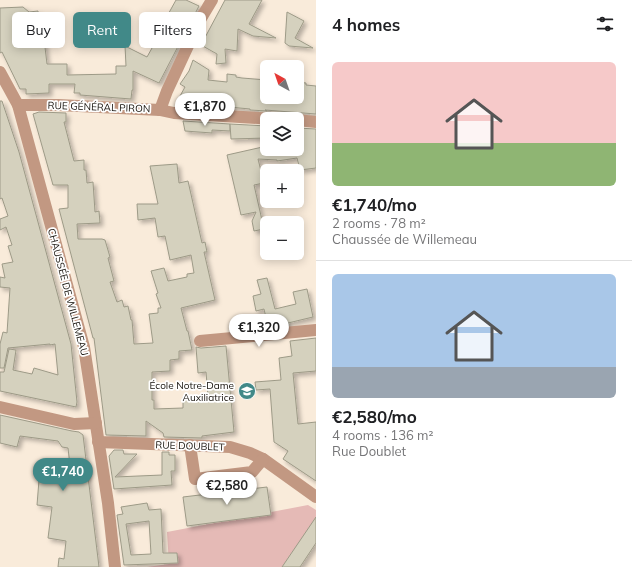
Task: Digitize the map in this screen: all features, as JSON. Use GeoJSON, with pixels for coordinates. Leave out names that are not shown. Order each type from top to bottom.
{"type":"FeatureCollection","features":[{"type":"Feature","properties":{"kind":"street"},"geometry":{"type":"LineString","coordinates":[[160,110],[167,91],[200,20],[212,0]]}},
{"type":"Feature","properties":{"kind":"street","name":"CHAUSSÉE DE WILLEMEAU"},"geometry":{"type":"LineString","coordinates":[[0,72],[18,105],[84,347],[96,423],[115,567]]}},
{"type":"Feature","properties":{"kind":"street","name":"RUE GÉNÉRAL PIRON"},"geometry":{"type":"LineString","coordinates":[[18,105],[58,105],[160,110],[174,113],[260,118]]}},
{"type":"Feature","properties":{"kind":"street"},"geometry":{"type":"LineString","coordinates":[[304,121],[316,122]]}},
{"type":"Feature","properties":{"kind":"street"},"geometry":{"type":"LineString","coordinates":[[200,341],[316,330]]}},
{"type":"Feature","properties":{"kind":"street"},"geometry":{"type":"LineString","coordinates":[[0,407],[74,424],[96,423]]}},
{"type":"Feature","properties":{"kind":"street","name":"RUE DOUBLET"},"geometry":{"type":"LineString","coordinates":[[98,442],[230,447],[250,452],[316,497]]}},
{"type":"Feature","properties":{"kind":"street"},"geometry":{"type":"LineString","coordinates":[[190,445],[195,479],[252,472],[262,459]]}},
{"type":"Feature","properties":{"kind":"shaded area"},"geometry":{"type":"Polygon","coordinates":[[[308,505],[316,510],[316,520],[282,567],[147,567],[169,564],[167,532],[308,505]]]}},
{"type":"Feature","properties":{"kind":"building"},"geometry":{"type":"Polygon","coordinates":[[[176,0],[186,0],[199,6],[196,12],[169,12],[176,0]]]}},
{"type":"Feature","properties":{"kind":"building"},"geometry":{"type":"Polygon","coordinates":[[[225,0],[262,0],[249,24],[276,38],[253,36],[238,29],[237,51],[225,49],[226,63],[216,64],[217,54],[206,48],[206,36],[225,0]]]}},
{"type":"Feature","properties":{"kind":"building"},"geometry":{"type":"Polygon","coordinates":[[[23,7],[29,12],[12,12],[12,48],[45,48],[47,64],[67,64],[67,75],[116,74],[116,66],[126,66],[125,48],[129,48],[147,57],[152,48],[177,48],[159,83],[133,71],[133,90],[131,99],[80,95],[80,93],[74,93],[75,84],[49,84],[49,93],[26,94],[26,89],[20,89],[2,52],[0,53],[0,8],[23,7]]]}},
{"type":"Feature","properties":{"kind":"building"},"geometry":{"type":"Polygon","coordinates":[[[287,12],[304,21],[295,38],[313,48],[289,46],[285,43],[287,12]]]}},
{"type":"Feature","properties":{"kind":"building"},"geometry":{"type":"Polygon","coordinates":[[[193,60],[209,70],[208,80],[227,82],[227,74],[236,75],[236,77],[242,78],[260,79],[260,104],[304,104],[304,83],[306,83],[306,85],[316,86],[316,114],[304,112],[250,110],[229,107],[229,109],[182,103],[180,96],[185,87],[180,84],[189,71],[193,60]]]}},
{"type":"Feature","properties":{"kind":"building"},"geometry":{"type":"Polygon","coordinates":[[[0,101],[2,101],[19,152],[71,344],[77,402],[76,407],[0,391],[0,372],[4,372],[9,349],[16,350],[13,370],[32,374],[34,368],[58,375],[55,344],[8,348],[4,368],[0,368],[0,344],[3,332],[7,333],[10,288],[0,287],[0,277],[5,278],[2,264],[13,262],[8,246],[12,245],[6,227],[0,230],[0,219],[8,216],[2,198],[0,199],[0,101]]]}},
{"type":"Feature","properties":{"kind":"building"},"geometry":{"type":"Polygon","coordinates":[[[39,112],[66,113],[66,122],[64,122],[74,161],[84,160],[84,170],[86,170],[87,183],[93,182],[95,212],[99,211],[100,223],[77,224],[78,239],[105,240],[110,257],[108,258],[114,281],[110,282],[117,302],[122,300],[124,307],[128,306],[132,320],[134,344],[153,343],[149,314],[158,313],[158,308],[161,308],[151,271],[164,268],[168,281],[187,277],[187,274],[194,273],[191,255],[170,260],[165,236],[158,237],[155,218],[138,220],[137,204],[158,204],[150,166],[177,164],[179,183],[188,181],[202,243],[205,242],[207,252],[204,252],[215,300],[181,308],[192,350],[179,351],[179,359],[170,360],[170,371],[152,372],[152,400],[154,400],[154,409],[183,408],[183,397],[208,396],[206,372],[198,373],[196,347],[226,346],[234,432],[202,436],[202,438],[164,437],[163,433],[146,421],[146,436],[106,435],[94,338],[59,209],[68,208],[68,185],[53,185],[33,114],[39,112]]]}},
{"type":"Feature","properties":{"kind":"building"},"geometry":{"type":"Polygon","coordinates":[[[183,121],[230,124],[230,131],[212,130],[212,133],[185,131],[183,121]]]}},
{"type":"Feature","properties":{"kind":"building"},"geometry":{"type":"Polygon","coordinates":[[[230,124],[260,126],[260,138],[231,139],[230,124]]]}},
{"type":"Feature","properties":{"kind":"building"},"geometry":{"type":"Polygon","coordinates":[[[304,128],[316,129],[316,168],[304,170],[304,164],[298,164],[297,158],[277,161],[258,159],[260,167],[260,184],[254,185],[261,216],[260,230],[254,231],[252,221],[256,212],[241,215],[227,155],[260,148],[260,156],[304,156],[304,128]]]}},
{"type":"Feature","properties":{"kind":"building"},"geometry":{"type":"Polygon","coordinates":[[[267,278],[275,309],[296,304],[293,292],[307,289],[313,317],[288,323],[288,325],[268,327],[264,309],[256,311],[253,296],[261,294],[257,280],[267,278]]]}},
{"type":"Feature","properties":{"kind":"building"},"geometry":{"type":"Polygon","coordinates":[[[316,338],[316,371],[293,373],[298,424],[316,422],[316,481],[283,459],[288,451],[274,442],[270,389],[256,390],[255,382],[281,380],[279,358],[292,356],[290,341],[316,338]]]}},
{"type":"Feature","properties":{"kind":"building"},"geometry":{"type":"Polygon","coordinates":[[[0,415],[79,432],[83,435],[99,567],[58,567],[59,558],[64,559],[66,541],[48,538],[52,507],[37,505],[39,480],[50,481],[50,478],[53,479],[53,474],[71,475],[68,448],[62,447],[58,441],[20,436],[17,447],[0,443],[0,415]]]}},
{"type":"Feature","properties":{"kind":"building"},"geometry":{"type":"Polygon","coordinates":[[[114,450],[123,450],[124,454],[137,454],[115,477],[162,475],[162,452],[169,452],[169,455],[175,455],[175,471],[171,471],[172,485],[114,489],[109,456],[114,450]]]}},
{"type":"Feature","properties":{"kind":"building"},"geometry":{"type":"Polygon","coordinates":[[[267,487],[271,515],[187,526],[183,497],[267,487]]]}},
{"type":"Feature","properties":{"kind":"building"},"geometry":{"type":"Polygon","coordinates":[[[147,503],[149,510],[161,509],[163,553],[177,553],[178,563],[124,565],[117,515],[123,514],[121,507],[147,503]],[[149,521],[126,524],[131,555],[151,554],[149,521]]]}},
{"type":"Feature","properties":{"kind":"building"},"geometry":{"type":"Polygon","coordinates":[[[316,517],[316,543],[300,567],[282,567],[316,517]]]}},
{"type":"Feature","properties":{"kind":"place","name":"École Notre-Dame Auxiliatrice"},"geometry":{"type":"Point","coordinates":[247,391]}}]}
